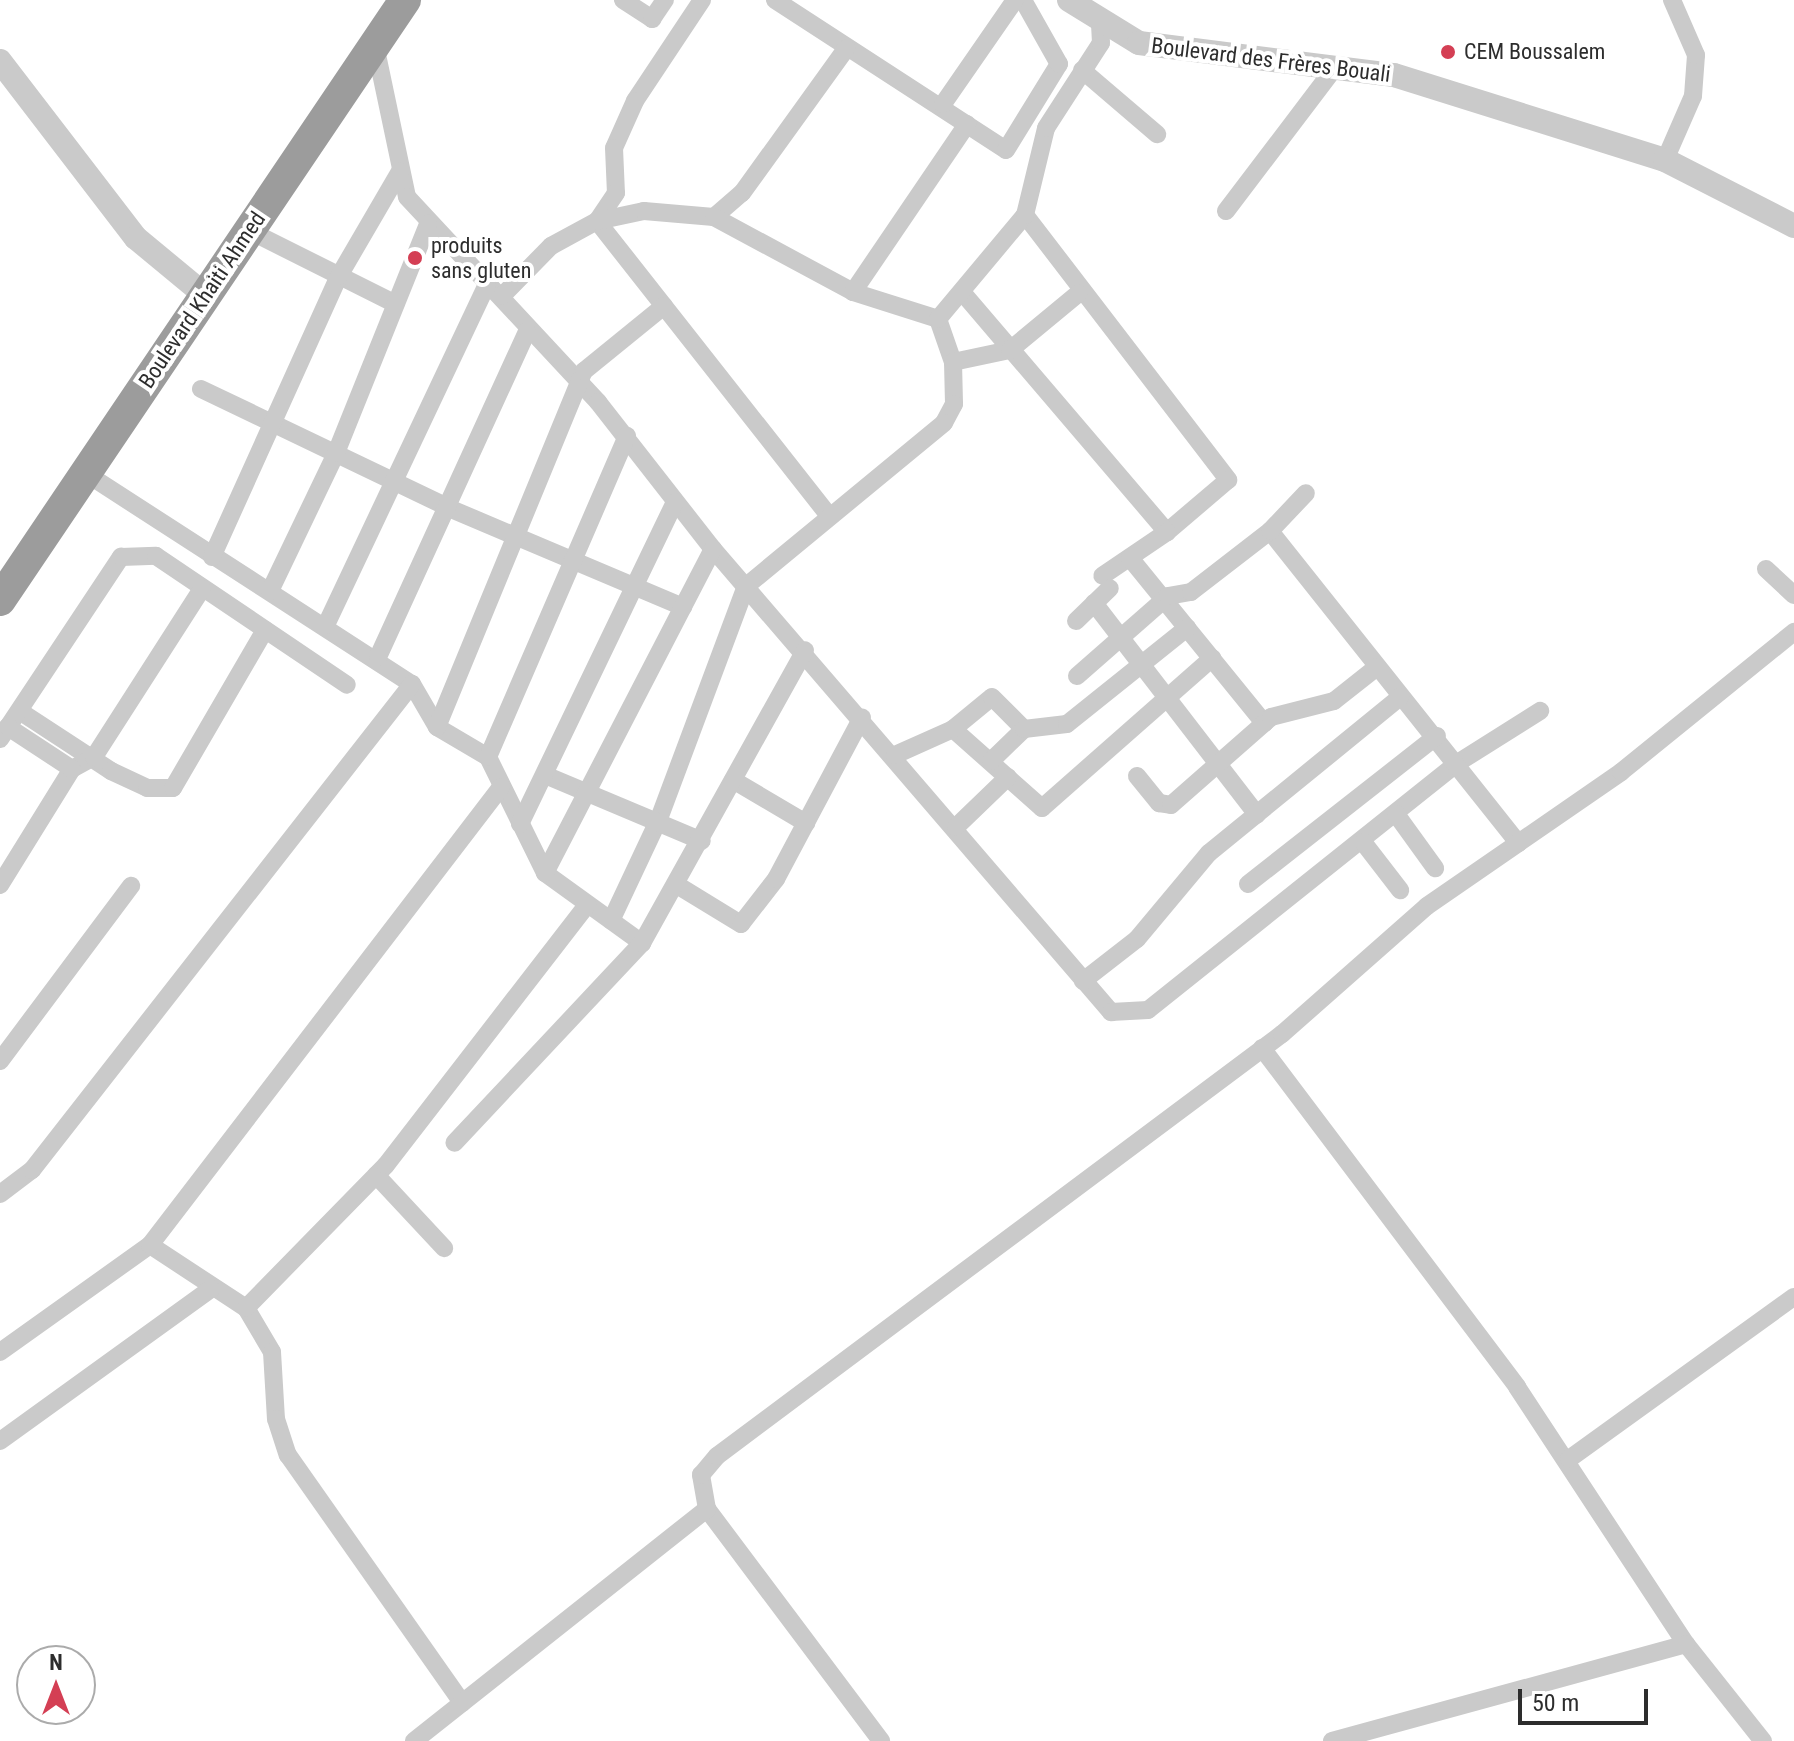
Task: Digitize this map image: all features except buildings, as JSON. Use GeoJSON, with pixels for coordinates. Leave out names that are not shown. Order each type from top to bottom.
{"type":"FeatureCollection","features":[{"type":"Feature","properties":{"kind":"highway","name":"Boulevard Khaiti Ahmed"},"geometry":{"type":"LineString","coordinates":[[0,600],[405,0]]}},
{"type":"Feature","properties":{"kind":"street"},"geometry":{"type":"LineString","coordinates":[[623,0],[652,19],[665,0]]}},
{"type":"Feature","properties":{"kind":"street"},"geometry":{"type":"LineString","coordinates":[[597,221],[616,193],[614,148],[635,101],[702,0]]}},
{"type":"Feature","properties":{"kind":"street"},"geometry":{"type":"LineString","coordinates":[[775,0],[846,49],[943,104],[1006,150],[1059,64],[1023,0]]}},
{"type":"Feature","properties":{"kind":"street"},"geometry":{"type":"LineString","coordinates":[[943,104],[1015,0]]}},
{"type":"Feature","properties":{"kind":"street","name":"Boulevard des Frères Bouali"},"geometry":{"type":"LineString","coordinates":[[1069,0],[1100,26],[1139,43],[1217,57],[1336,66],[1394,75],[1665,160],[1794,226]]}},
{"type":"Feature","properties":{"kind":"street"},"geometry":{"type":"LineString","coordinates":[[1665,160],[1693,96],[1696,55],[1672,0]]}},
{"type":"Feature","properties":{"kind":"street"},"geometry":{"type":"LineString","coordinates":[[938,319],[1025,215],[1046,128],[1101,43],[1100,26]]}},
{"type":"Feature","properties":{"kind":"street"},"geometry":{"type":"LineString","coordinates":[[375,45],[386,68],[400,171],[407,197],[428,224],[495,290],[527,331],[581,383],[627,436],[713,549],[805,650],[1111,1012],[1141,1014],[1363,842],[1459,762],[1540,711]]}},
{"type":"Feature","properties":{"kind":"street"},"geometry":{"type":"LineString","coordinates":[[714,217],[742,193],[846,49]]}},
{"type":"Feature","properties":{"kind":"street"},"geometry":{"type":"LineString","coordinates":[[0,61],[136,238],[205,295]]}},
{"type":"Feature","properties":{"kind":"street"},"geometry":{"type":"LineString","coordinates":[[1226,211],[1336,66]]}},
{"type":"Feature","properties":{"kind":"street"},"geometry":{"type":"LineString","coordinates":[[1082,70],[1157,134]]}},
{"type":"Feature","properties":{"kind":"street"},"geometry":{"type":"LineString","coordinates":[[853,292],[967,124]]}},
{"type":"Feature","properties":{"kind":"street"},"geometry":{"type":"LineString","coordinates":[[212,557],[275,424],[339,276],[400,171]]}},
{"type":"Feature","properties":{"kind":"street"},"geometry":{"type":"LineString","coordinates":[[326,625],[394,482],[495,290],[551,246],[597,221],[644,211],[714,217],[853,292],[938,319]]}},
{"type":"Feature","properties":{"kind":"street"},"geometry":{"type":"LineString","coordinates":[[1025,215],[1079,293],[1228,480],[1167,532],[1130,558],[1106,582],[1094,603],[1076,621]]}},
{"type":"Feature","properties":{"kind":"street"},"geometry":{"type":"LineString","coordinates":[[597,221],[828,515]]}},
{"type":"Feature","properties":{"kind":"street"},"geometry":{"type":"LineString","coordinates":[[270,591],[336,453],[428,224]]}},
{"type":"Feature","properties":{"kind":"street"},"geometry":{"type":"LineString","coordinates":[[248,230],[396,304]]}},
{"type":"Feature","properties":{"kind":"street"},"geometry":{"type":"LineString","coordinates":[[962,292],[1167,532]]}},
{"type":"Feature","properties":{"kind":"street"},"geometry":{"type":"LineString","coordinates":[[953,362],[1010,350],[1079,293]]}},
{"type":"Feature","properties":{"kind":"street"},"geometry":{"type":"LineString","coordinates":[[437,727],[512,535],[584,371],[664,306]]}},
{"type":"Feature","properties":{"kind":"street"},"geometry":{"type":"LineString","coordinates":[[611,921],[658,821],[746,586],[828,515],[944,423],[954,404],[953,362],[938,319]]}},
{"type":"Feature","properties":{"kind":"street"},"geometry":{"type":"LineString","coordinates":[[378,657],[451,509],[527,331]]}},
{"type":"Feature","properties":{"kind":"street"},"geometry":{"type":"LineString","coordinates":[[201,389],[451,509],[683,607]]}},
{"type":"Feature","properties":{"kind":"street"},"geometry":{"type":"LineString","coordinates":[[488,757],[627,436]]}},
{"type":"Feature","properties":{"kind":"street"},"geometry":{"type":"LineString","coordinates":[[87,474],[212,557],[378,657],[412,684],[437,727],[488,757],[545,873],[642,943]]}},
{"type":"Feature","properties":{"kind":"street"},"geometry":{"type":"LineString","coordinates":[[1077,676],[1168,596],[1191,592],[1270,531],[1306,493]]}},
{"type":"Feature","properties":{"kind":"street"},"geometry":{"type":"LineString","coordinates":[[520,824],[675,502]]}},
{"type":"Feature","properties":{"kind":"street"},"geometry":{"type":"LineString","coordinates":[[1270,531],[1400,697],[1459,762],[1518,843]]}},
{"type":"Feature","properties":{"kind":"street"},"geometry":{"type":"LineString","coordinates":[[545,873],[713,549]]}},
{"type":"Feature","properties":{"kind":"street"},"geometry":{"type":"LineString","coordinates":[[72,769],[4,733],[21,712],[121,557],[156,556],[347,685]]}},
{"type":"Feature","properties":{"kind":"street"},"geometry":{"type":"LineString","coordinates":[[1130,558],[1168,596],[1187,628],[1264,723]]}},
{"type":"Feature","properties":{"kind":"street"},"geometry":{"type":"LineString","coordinates":[[1766,569],[1794,595]]}},
{"type":"Feature","properties":{"kind":"street"},"geometry":{"type":"LineString","coordinates":[[0,885],[72,769],[94,757],[202,589]]}},
{"type":"Feature","properties":{"kind":"street"},"geometry":{"type":"LineString","coordinates":[[1094,603],[1257,815]]}},
{"type":"Feature","properties":{"kind":"street"},"geometry":{"type":"LineString","coordinates":[[991,761],[1024,729],[1067,724],[1143,669],[1187,628]]}},
{"type":"Feature","properties":{"kind":"street"},"geometry":{"type":"LineString","coordinates":[[21,712],[147,788],[173,788],[265,630]]}},
{"type":"Feature","properties":{"kind":"street"},"geometry":{"type":"LineString","coordinates":[[881,1741],[707,1509],[701,1475],[717,1456],[1262,1048],[1427,906],[1621,772],[1794,632]]}},
{"type":"Feature","properties":{"kind":"street"},"geometry":{"type":"LineString","coordinates":[[454,1143],[642,943],[702,841],[805,650]]}},
{"type":"Feature","properties":{"kind":"street"},"geometry":{"type":"LineString","coordinates":[[953,729],[1042,808],[1212,658]]}},
{"type":"Feature","properties":{"kind":"street"},"geometry":{"type":"LineString","coordinates":[[1137,776],[1159,803],[1171,805],[1264,723],[1288,708],[1346,694],[1377,667]]}},
{"type":"Feature","properties":{"kind":"street"},"geometry":{"type":"LineString","coordinates":[[0,1194],[32,1170],[412,684]]}},
{"type":"Feature","properties":{"kind":"street"},"geometry":{"type":"LineString","coordinates":[[1346,694],[1367,724]]}},
{"type":"Feature","properties":{"kind":"street"},"geometry":{"type":"LineString","coordinates":[[895,755],[953,729],[992,697],[1024,729]]}},
{"type":"Feature","properties":{"kind":"street"},"geometry":{"type":"LineString","coordinates":[[1083,981],[1137,939],[1209,853],[1400,697]]}},
{"type":"Feature","properties":{"kind":"street"},"geometry":{"type":"LineString","coordinates":[[677,885],[741,924],[806,823],[862,717]]}},
{"type":"Feature","properties":{"kind":"street"},"geometry":{"type":"LineString","coordinates":[[1248,884],[1437,736]]}},
{"type":"Feature","properties":{"kind":"street"},"geometry":{"type":"LineString","coordinates":[[545,775],[702,841]]}},
{"type":"Feature","properties":{"kind":"street"},"geometry":{"type":"LineString","coordinates":[[956,827],[1008,777]]}},
{"type":"Feature","properties":{"kind":"street"},"geometry":{"type":"LineString","coordinates":[[733,780],[806,823]]}},
{"type":"Feature","properties":{"kind":"street"},"geometry":{"type":"LineString","coordinates":[[0,1352],[150,1245],[501,787]]}},
{"type":"Feature","properties":{"kind":"street"},"geometry":{"type":"LineString","coordinates":[[1396,814],[1435,868]]}},
{"type":"Feature","properties":{"kind":"street"},"geometry":{"type":"LineString","coordinates":[[1363,842],[1400,890]]}},
{"type":"Feature","properties":{"kind":"street"},"geometry":{"type":"LineString","coordinates":[[0,1061],[131,886]]}},
{"type":"Feature","properties":{"kind":"street"},"geometry":{"type":"LineString","coordinates":[[246,1308],[376,1175],[587,905]]}},
{"type":"Feature","properties":{"kind":"street"},"geometry":{"type":"LineString","coordinates":[[1262,1048],[1569,1459],[1686,1644],[1763,1741]]}},
{"type":"Feature","properties":{"kind":"street"},"geometry":{"type":"LineString","coordinates":[[376,1175],[444,1248]]}},
{"type":"Feature","properties":{"kind":"street"},"geometry":{"type":"LineString","coordinates":[[150,1245],[211,1289],[246,1308],[272,1352],[276,1419],[288,1455],[462,1703]]}},
{"type":"Feature","properties":{"kind":"street"},"geometry":{"type":"LineString","coordinates":[[0,1441],[211,1289]]}},
{"type":"Feature","properties":{"kind":"street"},"geometry":{"type":"LineString","coordinates":[[1569,1459],[1794,1297]]}},
{"type":"Feature","properties":{"kind":"street"},"geometry":{"type":"LineString","coordinates":[[414,1741],[707,1509]]}},
{"type":"Feature","properties":{"kind":"street"},"geometry":{"type":"LineString","coordinates":[[1332,1741],[1686,1644]]}},
{"type":"Feature","properties":{"kind":"place","name":"CEM Boussalem"},"geometry":{"type":"Point","coordinates":[1448,52]}},
{"type":"Feature","properties":{"kind":"place","name":"produits sans gluten"},"geometry":{"type":"Point","coordinates":[415,258]}}]}
